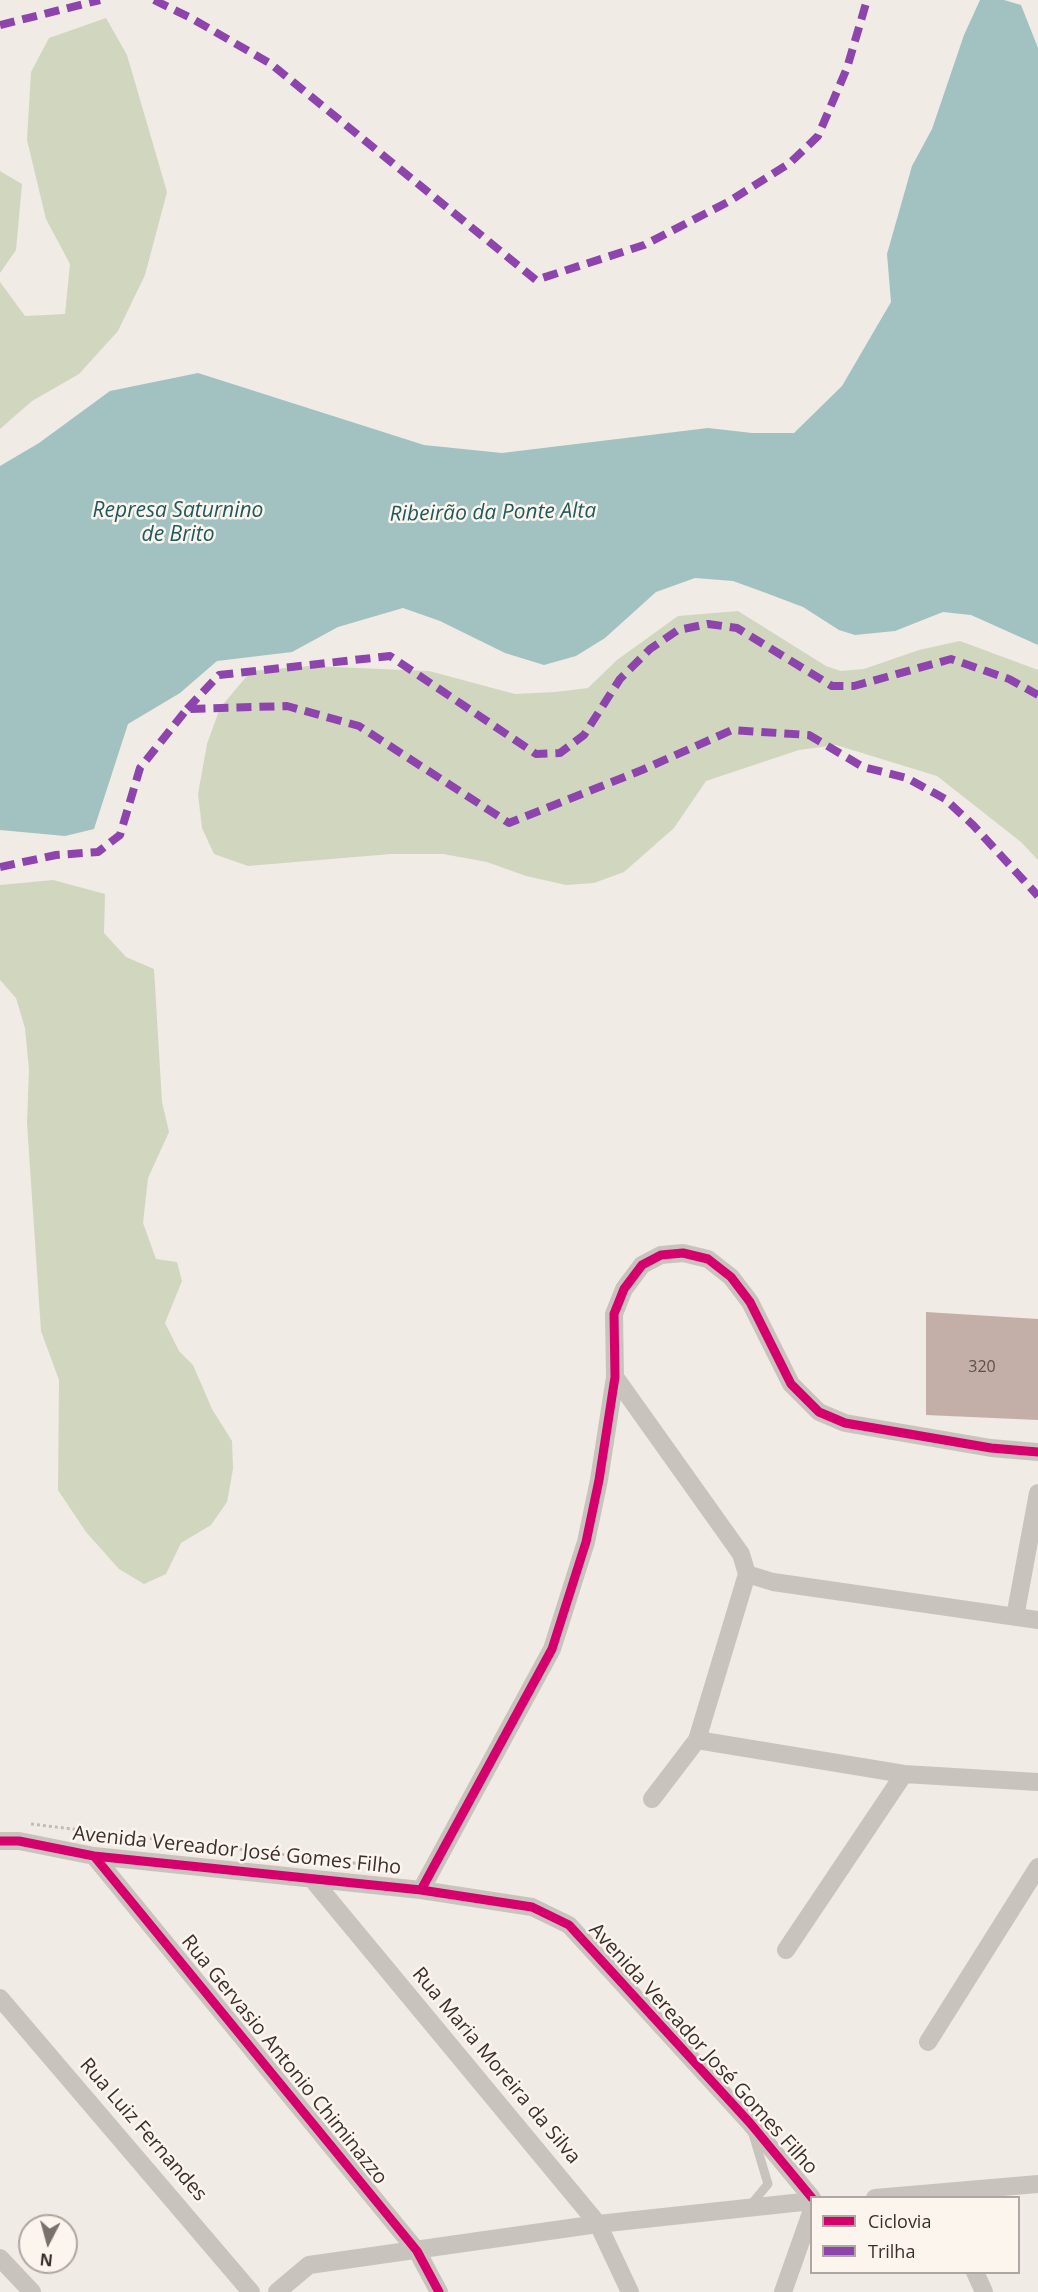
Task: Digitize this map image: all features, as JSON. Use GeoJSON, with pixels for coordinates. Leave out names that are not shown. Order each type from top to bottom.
{"type":"FeatureCollection","features":[{"type":"Feature","properties":{"kind":"street"},"geometry":{"type":"LineString","coordinates":[[421,1890],[552,1649],[586,1542],[615,1377],[614,1314],[624,1289],[642,1265],[661,1255],[683,1253],[708,1259],[731,1277],[750,1302],[791,1384],[819,1412],[845,1423],[991,1448],[1038,1452]]}},
{"type":"Feature","properties":{"kind":"street"},"geometry":{"type":"LineString","coordinates":[[615,1377],[741,1554],[747,1574],[696,1740],[652,1799]]}},
{"type":"Feature","properties":{"kind":"street"},"geometry":{"type":"LineString","coordinates":[[1015,1617],[1038,1493]]}},
{"type":"Feature","properties":{"kind":"street"},"geometry":{"type":"LineString","coordinates":[[747,1574],[773,1582],[1038,1620]]}},
{"type":"Feature","properties":{"kind":"street"},"geometry":{"type":"LineString","coordinates":[[696,1740],[904,1774],[1038,1782]]}},
{"type":"Feature","properties":{"kind":"street"},"geometry":{"type":"LineString","coordinates":[[786,1950],[904,1774]]}},
{"type":"Feature","properties":{"kind":"street","name":"Avenida Vereador José Gomes Filho"},"geometry":{"type":"LineString","coordinates":[[0,1841],[19,1842],[94,1856],[421,1890],[532,1907],[568,1925],[750,2123],[810,2197]]}},
{"type":"Feature","properties":{"kind":"street","name":"Rua Gervasio Antonio Chiminazzo"},"geometry":{"type":"LineString","coordinates":[[94,1856],[417,2251],[439,2292]]}},
{"type":"Feature","properties":{"kind":"street"},"geometry":{"type":"LineString","coordinates":[[928,2042],[1038,1866]]}},
{"type":"Feature","properties":{"kind":"street","name":"Rua Maria Moreira da Silva"},"geometry":{"type":"LineString","coordinates":[[312,1879],[598,2224],[630,2292]]}},
{"type":"Feature","properties":{"kind":"street","name":"Rua Luiz Fernandes"},"geometry":{"type":"LineString","coordinates":[[0,1998],[251,2292]]}},
{"type":"Feature","properties":{"kind":"street"},"geometry":{"type":"LineString","coordinates":[[941,2196],[1038,2184]]}},
{"type":"Feature","properties":{"kind":"street"},"geometry":{"type":"LineString","coordinates":[[277,2292],[309,2265],[598,2224],[810,2199]]}},
{"type":"Feature","properties":{"kind":"street"},"geometry":{"type":"LineString","coordinates":[[783,2292],[792,2273],[810,2216]]}},
{"type":"Feature","properties":{"kind":"street"},"geometry":{"type":"LineString","coordinates":[[0,2258],[32,2292]]}},
{"type":"Feature","properties":{"kind":"street"},"geometry":{"type":"LineString","coordinates":[[792,2273],[800,2292]]}},
{"type":"Feature","properties":{"kind":"street"},"geometry":{"type":"LineString","coordinates":[[976,2274],[984,2292]]}},
{"type":"Feature","properties":{"kind":"lane","name":"Avenida Vereador José Gomes Filho"},"geometry":{"type":"LineString","coordinates":[[748,2208],[768,2184],[750,2123]]}},
{"type":"Feature","properties":{"kind":"path"},"geometry":{"type":"LineString","coordinates":[[31,1824],[378,1866]]}},
{"type":"Feature","properties":{"kind":"green space"},"geometry":{"type":"Polygon","coordinates":[[[106,18],[127,55],[167,192],[145,275],[118,331],[79,374],[32,401],[0,429],[0,282],[25,316],[65,314],[70,264],[46,219],[27,140],[31,72],[49,38],[106,18]]]}},
{"type":"Feature","properties":{"kind":"green space"},"geometry":{"type":"Polygon","coordinates":[[[0,171],[22,184],[16,250],[0,273],[0,171]]]}},
{"type":"Feature","properties":{"kind":"green space"},"geometry":{"type":"Polygon","coordinates":[[[738,611],[826,666],[841,671],[864,669],[919,650],[960,641],[1038,670],[1038,860],[1021,842],[937,776],[836,745],[799,750],[706,781],[674,828],[624,872],[594,883],[566,885],[526,876],[487,862],[443,854],[391,854],[248,866],[214,854],[202,828],[198,794],[207,744],[220,708],[251,671],[309,666],[429,671],[515,694],[588,688],[617,660],[678,616],[738,611]]]}},
{"type":"Feature","properties":{"kind":"green space"},"geometry":{"type":"Polygon","coordinates":[[[53,880],[105,894],[104,933],[126,957],[154,969],[162,1102],[169,1132],[148,1178],[143,1223],[156,1259],[177,1262],[182,1281],[165,1323],[179,1351],[193,1365],[212,1409],[232,1441],[233,1469],[227,1502],[211,1525],[181,1543],[166,1574],[144,1584],[119,1569],[86,1532],[58,1490],[59,1380],[41,1331],[27,1123],[29,1069],[25,1028],[16,998],[0,980],[0,885],[53,880]]]}},
{"type":"Feature","properties":{"kind":"water","name":"Represa Saturnino de Brito"},"geometry":{"type":"Polygon","coordinates":[[[980,0],[1004,0],[1021,5],[1038,48],[1038,645],[971,615],[943,612],[895,631],[855,635],[839,630],[803,607],[733,581],[695,578],[656,592],[605,638],[576,656],[544,665],[505,653],[440,621],[403,608],[338,627],[292,652],[217,661],[180,693],[128,724],[94,829],[65,836],[0,830],[0,466],[39,443],[110,391],[198,373],[424,445],[502,453],[708,428],[752,433],[794,433],[842,386],[891,302],[887,254],[912,166],[932,129],[964,35],[980,0]]]}},
{"type":"Feature","properties":{"kind":"building"},"geometry":{"type":"Polygon","coordinates":[[[926,1312],[1038,1319],[1038,1420],[926,1415],[926,1312]]]}},
{"type":"Feature","properties":{"kind":"marked path"},"geometry":{"type":"LineString","coordinates":[[0,25],[100,0]]}},
{"type":"Feature","properties":{"kind":"marked path"},"geometry":{"type":"LineString","coordinates":[[154,0],[191,18],[271,64],[536,280],[644,245],[728,202],[790,163],[818,136],[847,68],[867,0]]}},
{"type":"Feature","properties":{"kind":"marked path"},"geometry":{"type":"LineString","coordinates":[[187,709],[219,675],[390,656],[536,754],[560,753],[584,735],[620,679],[650,649],[678,630],[708,624],[737,628],[832,686],[854,686],[951,659],[1009,679],[1038,695]]}},
{"type":"Feature","properties":{"kind":"marked path"},"geometry":{"type":"LineString","coordinates":[[0,867],[56,855],[98,852],[120,835],[140,768],[187,709],[287,706],[359,726],[509,823],[642,770],[732,730],[809,735],[863,767],[907,778],[945,799],[973,825],[1038,896]]}},
{"type":"Feature","properties":{"kind":"cycle path"},"geometry":{"type":"LineString","coordinates":[[421,1890],[552,1649],[586,1542],[599,1480],[615,1377],[614,1314],[624,1289],[642,1265],[661,1255],[683,1253],[708,1259],[731,1277],[750,1302],[791,1384],[819,1412],[845,1423],[991,1448],[1038,1452]]}},
{"type":"Feature","properties":{"kind":"cycle path"},"geometry":{"type":"LineString","coordinates":[[0,1841],[19,1841],[94,1856],[421,1890],[532,1907],[569,1925],[750,2123],[810,2196]]}},
{"type":"Feature","properties":{"kind":"cycle path"},"geometry":{"type":"LineString","coordinates":[[94,1856],[417,2251],[439,2292]]}},
{"type":"Feature","properties":{"kind":"water label","name":"Ribeirão da Ponte Alta"},"geometry":{"type":"Point","coordinates":[493,513]}}]}
